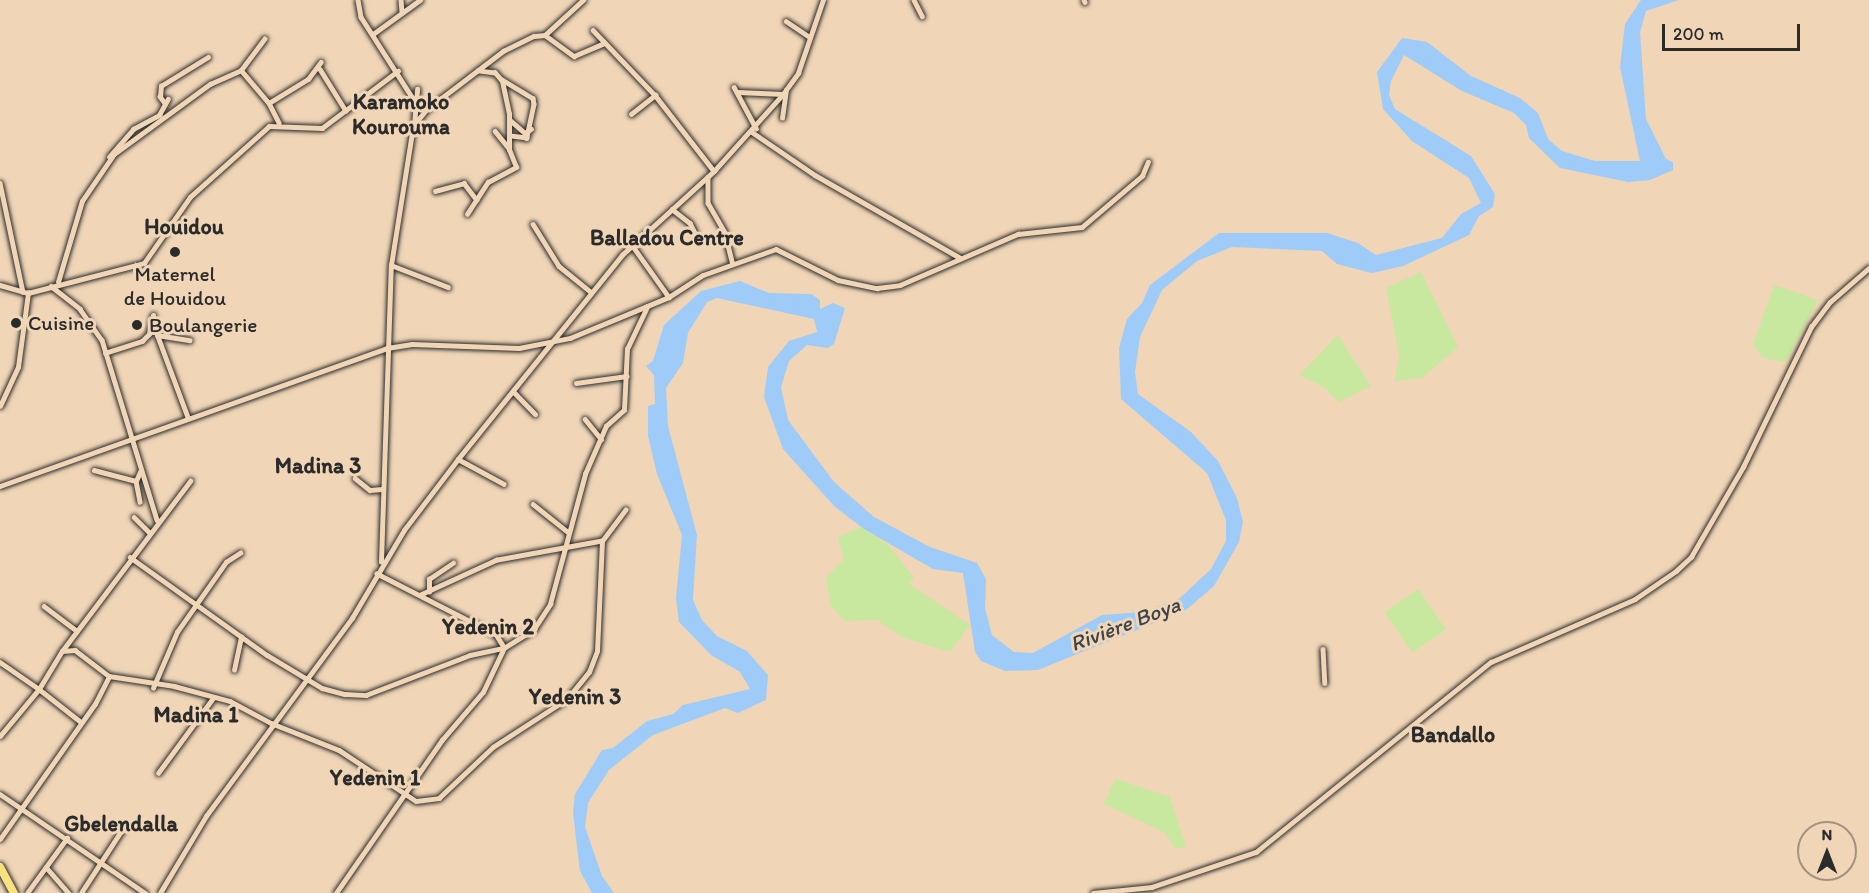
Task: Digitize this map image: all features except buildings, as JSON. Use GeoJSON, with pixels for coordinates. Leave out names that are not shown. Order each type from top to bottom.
{"type":"FeatureCollection","features":[{"type":"Feature","properties":{"kind":"highway"},"geometry":{"type":"LineString","coordinates":[[0,867],[14,893]]}},
{"type":"Feature","properties":{"kind":"street"},"geometry":{"type":"LineString","coordinates":[[358,0],[361,17],[416,100],[427,109]]}},
{"type":"Feature","properties":{"kind":"street"},"geometry":{"type":"LineString","coordinates":[[401,0],[401,13]]}},
{"type":"Feature","properties":{"kind":"street"},"geometry":{"type":"LineString","coordinates":[[373,34],[420,0]]}},
{"type":"Feature","properties":{"kind":"street"},"geometry":{"type":"LineString","coordinates":[[413,126],[427,109],[503,51],[545,35],[583,0]]}},
{"type":"Feature","properties":{"kind":"street"},"geometry":{"type":"LineString","coordinates":[[160,893],[271,723],[352,618],[389,553],[458,459],[591,292],[632,246],[714,171],[754,130],[784,92],[798,73],[823,0]]}},
{"type":"Feature","properties":{"kind":"street"},"geometry":{"type":"LineString","coordinates":[[914,0],[922,16]]}},
{"type":"Feature","properties":{"kind":"street"},"geometry":{"type":"LineString","coordinates":[[786,21],[810,37]]}},
{"type":"Feature","properties":{"kind":"street"},"geometry":{"type":"LineString","coordinates":[[593,30],[655,95],[714,171]]}},
{"type":"Feature","properties":{"kind":"street"},"geometry":{"type":"LineString","coordinates":[[545,35],[573,56],[604,43]]}},
{"type":"Feature","properties":{"kind":"street"},"geometry":{"type":"LineString","coordinates":[[105,165],[177,106],[241,70],[264,39]]}},
{"type":"Feature","properties":{"kind":"street"},"geometry":{"type":"LineString","coordinates":[[58,282],[82,201],[123,138],[159,115],[167,102],[160,97],[161,86],[208,57]]}},
{"type":"Feature","properties":{"kind":"street"},"geometry":{"type":"LineString","coordinates":[[269,103],[308,79],[321,62]]}},
{"type":"Feature","properties":{"kind":"street"},"geometry":{"type":"LineString","coordinates":[[320,69],[346,111]]}},
{"type":"Feature","properties":{"kind":"street"},"geometry":{"type":"LineString","coordinates":[[241,70],[269,103],[279,123]]}},
{"type":"Feature","properties":{"kind":"street"},"geometry":{"type":"LineString","coordinates":[[0,285],[25,292],[58,282],[144,263],[190,197],[269,126],[279,123],[322,128],[398,71]]}},
{"type":"Feature","properties":{"kind":"street"},"geometry":{"type":"LineString","coordinates":[[478,71],[495,73],[533,98],[531,129],[527,138],[510,136]]}},
{"type":"Feature","properties":{"kind":"street"},"geometry":{"type":"LineString","coordinates":[[501,79],[510,120],[509,148]]}},
{"type":"Feature","properties":{"kind":"street"},"geometry":{"type":"LineString","coordinates":[[734,87],[754,130],[815,175],[959,257]]}},
{"type":"Feature","properties":{"kind":"street"},"geometry":{"type":"LineString","coordinates":[[381,565],[391,265],[417,89]]}},
{"type":"Feature","properties":{"kind":"street"},"geometry":{"type":"LineString","coordinates":[[738,92],[784,92]]}},
{"type":"Feature","properties":{"kind":"street"},"geometry":{"type":"LineString","coordinates":[[782,118],[784,92]]}},
{"type":"Feature","properties":{"kind":"street"},"geometry":{"type":"LineString","coordinates":[[631,114],[655,95]]}},
{"type":"Feature","properties":{"kind":"street"},"geometry":{"type":"LineString","coordinates":[[510,120],[525,133],[531,129]]}},
{"type":"Feature","properties":{"kind":"street"},"geometry":{"type":"LineString","coordinates":[[467,214],[489,182],[516,167],[509,148],[495,131]]}},
{"type":"Feature","properties":{"kind":"street"},"geometry":{"type":"LineString","coordinates":[[0,486],[188,417],[387,348],[548,344],[669,297],[703,275],[776,249],[838,280],[877,288],[900,285],[959,257],[1018,234],[1082,227],[1142,176],[1148,162]]}},
{"type":"Feature","properties":{"kind":"street"},"geometry":{"type":"LineString","coordinates":[[708,176],[708,203],[725,233],[733,264]]}},
{"type":"Feature","properties":{"kind":"street"},"geometry":{"type":"LineString","coordinates":[[0,183],[25,292],[18,367],[0,406]]}},
{"type":"Feature","properties":{"kind":"street"},"geometry":{"type":"LineString","coordinates":[[435,191],[464,183],[477,200]]}},
{"type":"Feature","properties":{"kind":"street"},"geometry":{"type":"LineString","coordinates":[[672,209],[690,223],[696,235]]}},
{"type":"Feature","properties":{"kind":"street"},"geometry":{"type":"LineString","coordinates":[[533,224],[559,266],[591,292]]}},
{"type":"Feature","properties":{"kind":"street"},"geometry":{"type":"LineString","coordinates":[[632,246],[669,297]]}},
{"type":"Feature","properties":{"kind":"street"},"geometry":{"type":"LineString","coordinates":[[391,265],[448,287]]}},
{"type":"Feature","properties":{"kind":"street"},"geometry":{"type":"LineString","coordinates":[[1093,893],[1152,887],[1256,852],[1491,662],[1635,599],[1676,571],[1691,557],[1743,467],[1811,327],[1830,302],[1869,268]]}},
{"type":"Feature","properties":{"kind":"street"},"geometry":{"type":"LineString","coordinates":[[51,286],[68,296],[94,326],[133,438],[157,520]]}},
{"type":"Feature","properties":{"kind":"street"},"geometry":{"type":"LineString","coordinates":[[130,557],[241,637],[296,671],[303,679],[322,688],[366,695],[470,655],[504,648],[539,623],[550,604],[568,544],[568,532],[576,500],[610,420],[624,410],[627,349],[646,307]]}},
{"type":"Feature","properties":{"kind":"street"},"geometry":{"type":"LineString","coordinates":[[153,315],[157,335],[188,417]]}},
{"type":"Feature","properties":{"kind":"street"},"geometry":{"type":"LineString","coordinates":[[149,334],[153,323]]}},
{"type":"Feature","properties":{"kind":"street"},"geometry":{"type":"LineString","coordinates":[[105,353],[149,334],[190,340]]}},
{"type":"Feature","properties":{"kind":"street"},"geometry":{"type":"LineString","coordinates":[[576,382],[627,376]]}},
{"type":"Feature","properties":{"kind":"street"},"geometry":{"type":"LineString","coordinates":[[513,391],[535,414]]}},
{"type":"Feature","properties":{"kind":"street"},"geometry":{"type":"LineString","coordinates":[[585,419],[602,439]]}},
{"type":"Feature","properties":{"kind":"street"},"geometry":{"type":"LineString","coordinates":[[458,459],[504,484]]}},
{"type":"Feature","properties":{"kind":"street"},"geometry":{"type":"LineString","coordinates":[[94,470],[136,481]]}},
{"type":"Feature","properties":{"kind":"street"},"geometry":{"type":"LineString","coordinates":[[140,502],[136,481],[141,470]]}},
{"type":"Feature","properties":{"kind":"street"},"geometry":{"type":"LineString","coordinates":[[355,478],[370,490],[382,489]]}},
{"type":"Feature","properties":{"kind":"street"},"geometry":{"type":"LineString","coordinates":[[0,736],[39,689],[76,631],[150,533],[157,520],[190,481]]}},
{"type":"Feature","properties":{"kind":"street"},"geometry":{"type":"LineString","coordinates":[[533,504],[568,532]]}},
{"type":"Feature","properties":{"kind":"street"},"geometry":{"type":"LineString","coordinates":[[71,638],[75,650],[109,676],[155,682],[230,701],[271,723],[339,750],[416,801],[439,798],[476,760],[578,686],[597,651],[602,541],[625,510]]}},
{"type":"Feature","properties":{"kind":"street"},"geometry":{"type":"LineString","coordinates":[[134,516],[150,533]]}},
{"type":"Feature","properties":{"kind":"street"},"geometry":{"type":"LineString","coordinates":[[382,539],[389,553]]}},
{"type":"Feature","properties":{"kind":"street"},"geometry":{"type":"LineString","coordinates":[[421,595],[497,560],[568,544],[602,541]]}},
{"type":"Feature","properties":{"kind":"street"},"geometry":{"type":"LineString","coordinates":[[153,688],[168,647],[226,562],[240,553]]}},
{"type":"Feature","properties":{"kind":"street"},"geometry":{"type":"LineString","coordinates":[[429,592],[429,579],[453,563]]}},
{"type":"Feature","properties":{"kind":"street"},"geometry":{"type":"LineString","coordinates":[[377,574],[496,635],[504,648]]}},
{"type":"Feature","properties":{"kind":"street"},"geometry":{"type":"LineString","coordinates":[[44,606],[76,631]]}},
{"type":"Feature","properties":{"kind":"street"},"geometry":{"type":"LineString","coordinates":[[234,670],[241,637]]}},
{"type":"Feature","properties":{"kind":"street"},"geometry":{"type":"LineString","coordinates":[[336,893],[407,796],[442,740],[483,692],[504,648]]}},
{"type":"Feature","properties":{"kind":"street"},"geometry":{"type":"LineString","coordinates":[[1323,649],[1325,683]]}},
{"type":"Feature","properties":{"kind":"street"},"geometry":{"type":"LineString","coordinates":[[62,651],[75,650]]}},
{"type":"Feature","properties":{"kind":"street"},"geometry":{"type":"LineString","coordinates":[[0,662],[81,722]]}},
{"type":"Feature","properties":{"kind":"street"},"geometry":{"type":"LineString","coordinates":[[0,839],[25,808],[109,676]]}},
{"type":"Feature","properties":{"kind":"street"},"geometry":{"type":"LineString","coordinates":[[158,773],[213,698]]}},
{"type":"Feature","properties":{"kind":"street"},"geometry":{"type":"LineString","coordinates":[[0,794],[25,808],[145,893]]}},
{"type":"Feature","properties":{"kind":"street"},"geometry":{"type":"LineString","coordinates":[[81,893],[100,860],[123,828]]}},
{"type":"Feature","properties":{"kind":"street"},"geometry":{"type":"LineString","coordinates":[[27,893],[67,838]]}},
{"type":"Feature","properties":{"kind":"street"},"geometry":{"type":"LineString","coordinates":[[46,867],[69,893]]}},
{"type":"Feature","properties":{"kind":"green space"},"geometry":{"type":"Polygon","coordinates":[[[1421,272],[1458,347],[1422,378],[1395,381],[1399,353],[1386,288],[1421,272]]]}},
{"type":"Feature","properties":{"kind":"green space"},"geometry":{"type":"Polygon","coordinates":[[[1774,285],[1818,300],[1786,362],[1763,358],[1753,345],[1774,285]]]}},
{"type":"Feature","properties":{"kind":"green space"},"geometry":{"type":"Polygon","coordinates":[[[1338,335],[1371,386],[1339,402],[1325,388],[1299,375],[1338,335]]]}},
{"type":"Feature","properties":{"kind":"green space"},"geometry":{"type":"Polygon","coordinates":[[[861,527],[888,545],[914,577],[909,584],[970,625],[950,652],[904,638],[877,620],[845,621],[831,606],[826,578],[844,559],[838,537],[861,527]]]}},
{"type":"Feature","properties":{"kind":"green space"},"geometry":{"type":"Polygon","coordinates":[[[1418,589],[1446,629],[1413,653],[1384,613],[1418,589]]]}},
{"type":"Feature","properties":{"kind":"green space"},"geometry":{"type":"Polygon","coordinates":[[[1115,779],[1170,797],[1186,847],[1175,849],[1166,833],[1104,804],[1115,779]]]}},
{"type":"Feature","properties":{"kind":"water","name":"Rivière Boya"},"geometry":{"type":"Polygon","coordinates":[[[1641,0],[1679,0],[1646,11],[1640,32],[1646,119],[1666,159],[1673,162],[1673,170],[1650,180],[1628,182],[1560,168],[1529,138],[1526,125],[1514,113],[1462,91],[1404,55],[1391,81],[1389,95],[1395,109],[1471,156],[1495,194],[1493,207],[1479,216],[1469,235],[1403,266],[1372,273],[1337,264],[1322,251],[1232,247],[1197,261],[1162,290],[1140,337],[1135,372],[1138,394],[1191,432],[1218,461],[1237,498],[1243,522],[1239,542],[1214,586],[1186,610],[1038,670],[1005,671],[981,661],[975,652],[963,573],[933,569],[864,529],[834,506],[783,449],[764,397],[768,367],[789,341],[817,332],[814,319],[717,298],[707,302],[688,333],[683,363],[666,388],[668,426],[697,535],[693,600],[702,620],[717,636],[747,651],[768,675],[766,700],[738,713],[725,708],[653,735],[609,770],[588,803],[585,827],[602,876],[614,893],[592,893],[580,871],[573,813],[575,794],[602,750],[613,748],[647,721],[673,714],[683,705],[750,689],[740,672],[711,655],[679,622],[676,598],[682,535],[657,474],[648,436],[648,406],[655,404],[654,375],[646,366],[653,361],[664,325],[701,291],[740,281],[769,293],[811,294],[820,300],[820,309],[833,303],[845,308],[834,344],[828,348],[807,345],[789,361],[781,387],[788,420],[834,482],[874,517],[930,547],[977,563],[986,579],[985,608],[992,635],[1014,652],[1033,653],[1102,615],[1143,612],[1180,598],[1211,569],[1226,541],[1226,520],[1207,473],[1121,399],[1119,348],[1127,319],[1142,303],[1150,285],[1219,233],[1327,233],[1358,243],[1376,255],[1442,238],[1461,214],[1481,203],[1469,178],[1412,141],[1383,109],[1377,72],[1402,38],[1427,42],[1471,76],[1520,98],[1538,113],[1548,139],[1562,151],[1595,161],[1640,161],[1620,67],[1625,24],[1641,0]]]}},
{"type":"Feature","properties":{"kind":"place","name":"Maternel de Houidou"},"geometry":{"type":"Point","coordinates":[175,252]}},
{"type":"Feature","properties":{"kind":"place","name":"Cuisine"},"geometry":{"type":"Point","coordinates":[16,323]}},
{"type":"Feature","properties":{"kind":"place","name":"Boulangerie"},"geometry":{"type":"Point","coordinates":[137,325]}},
{"type":"Feature","properties":{"kind":"district","name":"Karamoko Kourouma"},"geometry":{"type":"Point","coordinates":[401,114]}},
{"type":"Feature","properties":{"kind":"district","name":"Houidou"},"geometry":{"type":"Point","coordinates":[184,227]}},
{"type":"Feature","properties":{"kind":"district","name":"Balladou Centre"},"geometry":{"type":"Point","coordinates":[667,238]}},
{"type":"Feature","properties":{"kind":"district","name":"Madina 3"},"geometry":{"type":"Point","coordinates":[318,466]}},
{"type":"Feature","properties":{"kind":"district","name":"Yedenin 2"},"geometry":{"type":"Point","coordinates":[488,627]}},
{"type":"Feature","properties":{"kind":"district","name":"Yedenin 3"},"geometry":{"type":"Point","coordinates":[575,697]}},
{"type":"Feature","properties":{"kind":"district","name":"Madina 1"},"geometry":{"type":"Point","coordinates":[196,715]}},
{"type":"Feature","properties":{"kind":"district","name":"Bandallo"},"geometry":{"type":"Point","coordinates":[1453,735]}},
{"type":"Feature","properties":{"kind":"district","name":"Yedenin 1"},"geometry":{"type":"Point","coordinates":[375,778]}},
{"type":"Feature","properties":{"kind":"district","name":"Gbelendalla"},"geometry":{"type":"Point","coordinates":[121,824]}}]}
